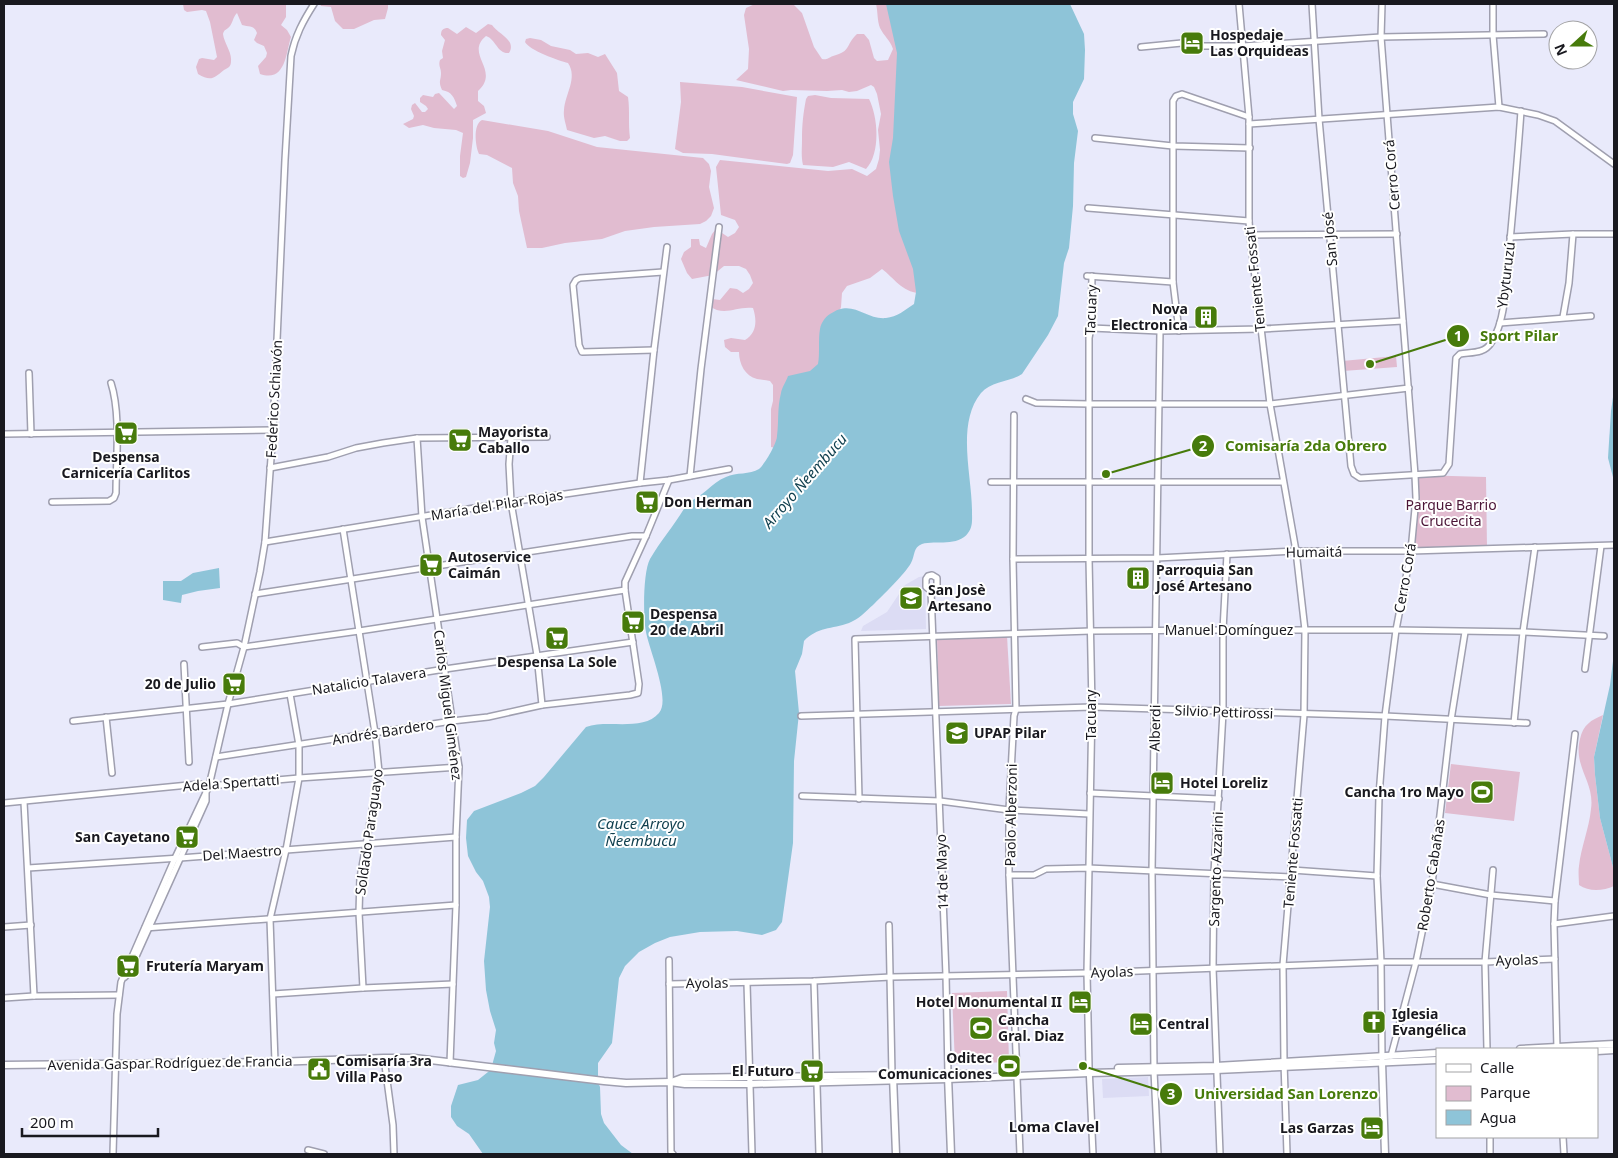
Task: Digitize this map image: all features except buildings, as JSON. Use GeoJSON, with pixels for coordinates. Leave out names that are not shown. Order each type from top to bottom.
{"type":"FeatureCollection","features":[{"type":"Feature","properties":{"kind":"main road"},"geometry":{"type":"LineString","coordinates":[[1557,1048],[1614,1044]]}},
{"type":"Feature","properties":{"kind":"main road"},"geometry":{"type":"LineString","coordinates":[[1598,1051],[1614,1050]]}},
{"type":"Feature","properties":{"kind":"main road"},"geometry":{"type":"LineString","coordinates":[[1382,1059],[1391,1056],[1436,1053]]}},
{"type":"Feature","properties":{"kind":"main road","name":"Avenida Gaspar Rodríguez de Francia"},"geometry":{"type":"LineString","coordinates":[[4,1065],[275,1062],[414,1058],[604,1081],[685,1084],[1216,1068],[1382,1059]]}},
{"type":"Feature","properties":{"kind":"main road"},"geometry":{"type":"LineString","coordinates":[[1382,1059],[1436,1060]]}},
{"type":"Feature","properties":{"kind":"main road"},"geometry":{"type":"LineString","coordinates":[[1382,1059],[1385,1154]]}},
{"type":"Feature","properties":{"kind":"main road","name":"14 de Mayo"},"geometry":{"type":"LineString","coordinates":[[948,1077],[950,1154]]}},
{"type":"Feature","properties":{"kind":"main road"},"geometry":{"type":"LineString","coordinates":[[893,1078],[896,1154]]}},
{"type":"Feature","properties":{"kind":"street","name":"Federico Schiavón"},"geometry":{"type":"LineString","coordinates":[[113,1154],[121,982],[209,786],[228,704],[244,647],[265,542],[273,430],[291,56],[294,40],[314,4]]}},
{"type":"Feature","properties":{"kind":"street","name":"Teniente Fossati"},"geometry":{"type":"LineString","coordinates":[[1239,4],[1249,121],[1250,235],[1270,404],[1282,482],[1296,551]]}},
{"type":"Feature","properties":{"kind":"street","name":"San José"},"geometry":{"type":"LineString","coordinates":[[1312,4],[1319,119],[1351,466],[1354,474],[1360,478],[1415,474]]}},
{"type":"Feature","properties":{"kind":"street","name":"Cerro Corá"},"geometry":{"type":"LineString","coordinates":[[1382,4],[1381,37],[1416,498],[1411,551],[1396,630],[1385,716],[1379,796],[1377,876],[1381,962],[1382,1059]]}},
{"type":"Feature","properties":{"kind":"street"},"geometry":{"type":"LineString","coordinates":[[1493,4],[1493,35],[1500,107]]}},
{"type":"Feature","properties":{"kind":"street"},"geometry":{"type":"LineString","coordinates":[[1141,47],[1192,42],[1198,46],[1243,46],[1381,37],[1544,34]]}},
{"type":"Feature","properties":{"kind":"street"},"geometry":{"type":"LineString","coordinates":[[1179,331],[1173,282],[1173,101],[1176,96],[1182,94],[1249,121],[1319,119],[1500,107],[1556,121],[1614,164]]}},
{"type":"Feature","properties":{"kind":"street","name":"Ybyturuzú"},"geometry":{"type":"LineString","coordinates":[[1415,474],[1443,473],[1449,464],[1456,358],[1460,354],[1485,350],[1491,344],[1500,323],[1505,293],[1521,111]]}},
{"type":"Feature","properties":{"kind":"street"},"geometry":{"type":"LineString","coordinates":[[1095,138],[1173,146],[1250,148]]}},
{"type":"Feature","properties":{"kind":"street"},"geometry":{"type":"LineString","coordinates":[[1088,208],[1249,220]]}},
{"type":"Feature","properties":{"kind":"street"},"geometry":{"type":"LineString","coordinates":[[690,476],[719,227]]}},
{"type":"Feature","properties":{"kind":"street"},"geometry":{"type":"LineString","coordinates":[[1250,235],[1397,234]]}},
{"type":"Feature","properties":{"kind":"street"},"geometry":{"type":"LineString","coordinates":[[1563,317],[1573,234]]}},
{"type":"Feature","properties":{"kind":"street"},"geometry":{"type":"LineString","coordinates":[[1510,237],[1614,234]]}},
{"type":"Feature","properties":{"kind":"street"},"geometry":{"type":"LineString","coordinates":[[640,483],[667,247]]}},
{"type":"Feature","properties":{"kind":"street"},"geometry":{"type":"LineString","coordinates":[[654,350],[582,352],[579,345],[573,289],[576,280],[580,278],[663,272]]}},
{"type":"Feature","properties":{"kind":"street","name":"Tacuary"},"geometry":{"type":"LineString","coordinates":[[1093,1154],[1087,973],[1092,707],[1089,559],[1089,338],[1091,328],[1089,276],[1173,282]]}},
{"type":"Feature","properties":{"kind":"street"},"geometry":{"type":"LineString","coordinates":[[1500,323],[1591,316]]}},
{"type":"Feature","properties":{"kind":"street"},"geometry":{"type":"LineString","coordinates":[[1091,328],[1179,331],[1261,329],[1403,321]]}},
{"type":"Feature","properties":{"kind":"street","name":"Alberdi"},"geometry":{"type":"LineString","coordinates":[[1158,1154],[1154,1069],[1152,872],[1160,331]]}},
{"type":"Feature","properties":{"kind":"street"},"geometry":{"type":"LineString","coordinates":[[29,374],[31,434]]}},
{"type":"Feature","properties":{"kind":"street"},"geometry":{"type":"LineString","coordinates":[[52,502],[109,500],[114,498],[116,493],[116,432],[115,396],[111,383]]}},
{"type":"Feature","properties":{"kind":"street"},"geometry":{"type":"LineString","coordinates":[[1026,399],[1036,403],[1270,404],[1409,388]]}},
{"type":"Feature","properties":{"kind":"street","name":"Paolo Alberzoni"},"geometry":{"type":"LineString","coordinates":[[1014,415],[1013,559],[1016,709],[1014,716],[1009,810],[1009,875],[1020,1154]]}},
{"type":"Feature","properties":{"kind":"street"},"geometry":{"type":"LineString","coordinates":[[4,434],[273,430]]}},
{"type":"Feature","properties":{"kind":"street"},"geometry":{"type":"LineString","coordinates":[[270,468],[328,457],[356,448],[417,438],[547,437]]}},
{"type":"Feature","properties":{"kind":"street","name":"Carlos Miguel Giménez"},"geometry":{"type":"LineString","coordinates":[[417,438],[422,517],[459,767],[450,1063]]}},
{"type":"Feature","properties":{"kind":"street"},"geometry":{"type":"LineString","coordinates":[[510,438],[511,502],[537,655],[542,705]]}},
{"type":"Feature","properties":{"kind":"street","name":"María del Pilar Rojas"},"geometry":{"type":"LineString","coordinates":[[265,542],[511,502],[729,470]]}},
{"type":"Feature","properties":{"kind":"street"},"geometry":{"type":"LineString","coordinates":[[633,642],[625,582],[669,480]]}},
{"type":"Feature","properties":{"kind":"street"},"geometry":{"type":"LineString","coordinates":[[991,482],[1282,482]]}},
{"type":"Feature","properties":{"kind":"street","name":"Soldado Paraguayo"},"geometry":{"type":"LineString","coordinates":[[343,529],[375,733],[379,772],[360,878],[359,913],[363,988]]}},
{"type":"Feature","properties":{"kind":"street"},"geometry":{"type":"LineString","coordinates":[[255,594],[632,536],[646,536]]}},
{"type":"Feature","properties":{"kind":"street","name":"Humaitá"},"geometry":{"type":"LineString","coordinates":[[1013,559],[1156,558],[1296,551],[1411,551],[1614,545]]}},
{"type":"Feature","properties":{"kind":"street"},"geometry":{"type":"LineString","coordinates":[[1585,669],[1601,546]]}},
{"type":"Feature","properties":{"kind":"street"},"geometry":{"type":"LineString","coordinates":[[1514,723],[1523,632],[1535,547]]}},
{"type":"Feature","properties":{"kind":"street","name":"Teniente Fossatti"},"geometry":{"type":"LineString","coordinates":[[1287,1154],[1283,965],[1304,715],[1305,630],[1296,551]]}},
{"type":"Feature","properties":{"kind":"street","name":"Sargento Azzarini"},"geometry":{"type":"LineString","coordinates":[[1220,1154],[1213,968],[1214,874],[1223,712],[1223,630],[1227,554]]}},
{"type":"Feature","properties":{"kind":"street"},"geometry":{"type":"LineString","coordinates":[[202,647],[237,643],[244,647],[359,632],[625,590]]}},
{"type":"Feature","properties":{"kind":"street","name":"14 de Mayo"},"geometry":{"type":"LineString","coordinates":[[931,590],[940,801],[948,1077]]}},
{"type":"Feature","properties":{"kind":"street","name":"Manuel Domínguez"},"geometry":{"type":"LineString","coordinates":[[856,714],[854,639],[1155,630],[1396,630],[1523,632],[1604,636]]}},
{"type":"Feature","properties":{"kind":"street","name":"Roberto Cabañas"},"geometry":{"type":"LineString","coordinates":[[1391,1056],[1416,962],[1432,884],[1451,720],[1465,632]]}},
{"type":"Feature","properties":{"kind":"street","name":"Natalicio Talavera"},"geometry":{"type":"LineString","coordinates":[[73,721],[228,704],[445,669],[633,642]]}},
{"type":"Feature","properties":{"kind":"street","name":"Andrés Bardero"},"geometry":{"type":"LineString","coordinates":[[216,756],[452,721],[488,718],[542,705],[638,693],[639,684],[633,642]]}},
{"type":"Feature","properties":{"kind":"street"},"geometry":{"type":"LineString","coordinates":[[184,664],[189,762]]}},
{"type":"Feature","properties":{"kind":"street"},"geometry":{"type":"LineString","coordinates":[[275,1062],[270,919],[286,850],[299,778],[299,745],[290,694]]}},
{"type":"Feature","properties":{"kind":"street","name":"Silvio Pettirossi"},"geometry":{"type":"LineString","coordinates":[[801,716],[1092,707],[1385,716],[1527,723]]}},
{"type":"Feature","properties":{"kind":"street"},"geometry":{"type":"LineString","coordinates":[[856,714],[860,799]]}},
{"type":"Feature","properties":{"kind":"street"},"geometry":{"type":"LineString","coordinates":[[106,716],[112,773]]}},
{"type":"Feature","properties":{"kind":"street"},"geometry":{"type":"LineString","coordinates":[[1557,1048],[1555,901],[1575,734]]}},
{"type":"Feature","properties":{"kind":"street","name":"Adela Spertatti"},"geometry":{"type":"LineString","coordinates":[[4,804],[199,784],[209,786],[459,767]]}},
{"type":"Feature","properties":{"kind":"street"},"geometry":{"type":"LineString","coordinates":[[1090,794],[1219,799]]}},
{"type":"Feature","properties":{"kind":"street"},"geometry":{"type":"LineString","coordinates":[[802,796],[940,801],[1009,810],[1089,814]]}},
{"type":"Feature","properties":{"kind":"street"},"geometry":{"type":"LineString","coordinates":[[24,802],[34,996]]}},
{"type":"Feature","properties":{"kind":"street","name":"Del Maestro"},"geometry":{"type":"LineString","coordinates":[[28,868],[456,837]]}},
{"type":"Feature","properties":{"kind":"street"},"geometry":{"type":"LineString","coordinates":[[1009,875],[1034,875],[1046,869],[1088,868],[1291,877]]}},
{"type":"Feature","properties":{"kind":"street"},"geometry":{"type":"LineString","coordinates":[[1292,870],[1377,876]]}},
{"type":"Feature","properties":{"kind":"street"},"geometry":{"type":"LineString","coordinates":[[1487,1048],[1485,962],[1493,870]]}},
{"type":"Feature","properties":{"kind":"street"},"geometry":{"type":"LineString","coordinates":[[1432,884],[1491,895],[1555,901]]}},
{"type":"Feature","properties":{"kind":"street"},"geometry":{"type":"LineString","coordinates":[[147,927],[456,905]]}},
{"type":"Feature","properties":{"kind":"street"},"geometry":{"type":"LineString","coordinates":[[1554,924],[1614,916]]}},
{"type":"Feature","properties":{"kind":"street"},"geometry":{"type":"LineString","coordinates":[[4,927],[31,925]]}},
{"type":"Feature","properties":{"kind":"street"},"geometry":{"type":"LineString","coordinates":[[889,925],[893,1078]]}},
{"type":"Feature","properties":{"kind":"street","name":"Ayolas"},"geometry":{"type":"LineString","coordinates":[[669,984],[814,981],[946,975],[1087,973],[1381,962],[1485,962],[1555,959]]}},
{"type":"Feature","properties":{"kind":"street"},"geometry":{"type":"LineString","coordinates":[[669,960],[671,1152],[673,1154]]}},
{"type":"Feature","properties":{"kind":"street"},"geometry":{"type":"LineString","coordinates":[[814,981],[819,1154]]}},
{"type":"Feature","properties":{"kind":"street"},"geometry":{"type":"LineString","coordinates":[[748,983],[752,1154]]}},
{"type":"Feature","properties":{"kind":"street"},"geometry":{"type":"LineString","coordinates":[[273,994],[453,984]]}},
{"type":"Feature","properties":{"kind":"street"},"geometry":{"type":"LineString","coordinates":[[4,998],[119,995]]}},
{"type":"Feature","properties":{"kind":"street"},"geometry":{"type":"LineString","coordinates":[[384,1058],[393,1125],[394,1154]]}},
{"type":"Feature","properties":{"kind":"street"},"geometry":{"type":"LineString","coordinates":[[1490,1138],[1490,1154]]}},
{"type":"Feature","properties":{"kind":"street"},"geometry":{"type":"LineString","coordinates":[[1563,1138],[1564,1154]]}},
{"type":"Feature","properties":{"kind":"street"},"geometry":{"type":"LineString","coordinates":[[308,1150],[324,1154]]}},
{"type":"Feature","properties":{"kind":"shaded area","name":"San Josè Artesano"},"geometry":{"type":"Polygon","coordinates":[[[925,576],[926,629],[861,631],[863,626],[887,612],[905,585],[919,577],[925,576]]]}},
{"type":"Feature","properties":{"kind":"shaded area"},"geometry":{"type":"Polygon","coordinates":[[[1148,1077],[1149,1096],[1103,1098],[1102,1079],[1148,1077]]]}},
{"type":"Feature","properties":{"kind":"green space"},"geometry":{"type":"Polygon","coordinates":[[[183,4],[286,4],[286,17],[281,25],[291,37],[286,58],[280,70],[269,76],[260,74],[258,66],[267,53],[264,46],[254,40],[257,33],[256,30],[242,25],[237,13],[223,34],[230,54],[230,66],[212,78],[206,78],[198,74],[196,67],[199,59],[214,60],[217,57],[210,22],[206,11],[187,12],[184,10],[183,4]]]}},
{"type":"Feature","properties":{"kind":"green space"},"geometry":{"type":"Polygon","coordinates":[[[320,4],[388,4],[388,8],[385,19],[374,20],[354,29],[343,29],[335,21],[331,7],[321,6],[320,4]]]}},
{"type":"Feature","properties":{"kind":"green space"},"geometry":{"type":"Polygon","coordinates":[[[755,4],[793,4],[802,13],[814,47],[822,59],[843,52],[857,34],[864,34],[869,40],[874,58],[877,61],[888,60],[893,49],[880,28],[876,4],[897,4],[919,293],[903,287],[882,269],[870,278],[847,286],[842,293],[841,307],[832,336],[779,449],[771,447],[773,385],[770,381],[757,379],[749,375],[740,361],[739,352],[731,352],[725,347],[724,340],[731,338],[745,340],[752,334],[755,326],[753,308],[720,311],[709,306],[712,299],[720,300],[730,288],[737,289],[743,293],[749,289],[753,283],[750,275],[746,269],[739,266],[724,266],[713,275],[692,279],[681,259],[684,252],[691,247],[691,239],[699,239],[700,245],[706,248],[716,229],[728,237],[735,233],[739,227],[735,220],[721,215],[716,167],[720,160],[828,171],[852,169],[867,176],[876,169],[879,159],[878,130],[881,114],[877,94],[871,85],[849,92],[842,90],[783,91],[736,80],[748,69],[749,49],[744,15],[746,8],[755,4]]]}},
{"type":"Feature","properties":{"kind":"green space"},"geometry":{"type":"Polygon","coordinates":[[[488,24],[492,25],[509,41],[511,48],[509,53],[505,53],[486,36],[480,43],[480,56],[486,76],[484,83],[478,91],[478,101],[484,106],[486,113],[473,120],[470,163],[466,177],[463,178],[460,176],[460,156],[463,133],[456,130],[423,125],[409,128],[403,124],[413,119],[414,116],[411,109],[415,103],[422,112],[428,109],[420,102],[420,98],[423,95],[433,97],[439,93],[454,109],[457,106],[452,95],[442,90],[440,85],[441,73],[439,62],[443,58],[442,51],[445,40],[441,32],[448,28],[457,34],[466,27],[476,33],[488,24]]]}},
{"type":"Feature","properties":{"kind":"green space"},"geometry":{"type":"Polygon","coordinates":[[[526,39],[541,40],[551,46],[570,50],[576,54],[588,53],[598,57],[605,54],[617,73],[619,91],[628,97],[630,138],[627,141],[620,141],[605,136],[594,138],[567,130],[564,113],[572,74],[571,69],[568,63],[545,55],[528,45],[525,42],[526,39]]]}},
{"type":"Feature","properties":{"kind":"green space"},"geometry":{"type":"Polygon","coordinates":[[[680,82],[742,87],[797,97],[793,155],[790,163],[712,154],[683,153],[675,149],[681,102],[680,82]]]}},
{"type":"Feature","properties":{"kind":"green space"},"geometry":{"type":"Polygon","coordinates":[[[815,95],[831,98],[869,99],[876,125],[876,145],[871,162],[866,169],[849,162],[833,167],[803,165],[802,130],[806,99],[808,96],[815,95]]]}},
{"type":"Feature","properties":{"kind":"green space"},"geometry":{"type":"Polygon","coordinates":[[[482,120],[548,131],[597,147],[703,158],[709,164],[711,171],[709,187],[714,208],[711,216],[700,224],[625,231],[602,239],[565,243],[542,248],[527,248],[519,211],[518,196],[513,183],[512,168],[487,155],[479,154],[476,130],[479,122],[482,120]]]}},
{"type":"Feature","properties":{"kind":"green space"},"geometry":{"type":"Polygon","coordinates":[[[1396,356],[1397,367],[1343,371],[1342,361],[1396,356]]]}},
{"type":"Feature","properties":{"kind":"green space","name":"Parque Barrio Crucecita"},"geometry":{"type":"Polygon","coordinates":[[[1417,475],[1486,477],[1487,548],[1413,550],[1417,475]]]}},
{"type":"Feature","properties":{"kind":"green space"},"geometry":{"type":"Polygon","coordinates":[[[1007,636],[1011,704],[939,706],[937,638],[1007,636]]]}},
{"type":"Feature","properties":{"kind":"green space"},"geometry":{"type":"Polygon","coordinates":[[[1603,715],[1594,757],[1595,775],[1600,818],[1614,871],[1614,886],[1596,890],[1587,889],[1579,885],[1580,859],[1590,816],[1591,799],[1579,758],[1579,749],[1581,734],[1585,727],[1591,721],[1603,715]]]}},
{"type":"Feature","properties":{"kind":"green space","name":"Cancha 1ro Mayo"},"geometry":{"type":"Polygon","coordinates":[[[1451,764],[1520,772],[1514,821],[1445,813],[1451,764]]]}},
{"type":"Feature","properties":{"kind":"green space","name":"Cancha Gral. Diaz"},"geometry":{"type":"Polygon","coordinates":[[[1007,991],[1009,1062],[955,1064],[952,993],[1007,991]]]}},
{"type":"Feature","properties":{"kind":"water","name":"Cauce Arroyo Ñeembucu"},"geometry":{"type":"Polygon","coordinates":[[[886,4],[1070,4],[1084,34],[1084,79],[1073,102],[1073,114],[1078,131],[1074,163],[1073,206],[1069,248],[1064,263],[1058,316],[1048,335],[1022,374],[985,389],[973,405],[967,434],[972,517],[970,531],[964,537],[953,542],[919,545],[904,573],[862,615],[849,623],[814,633],[804,641],[802,654],[795,671],[799,713],[794,761],[793,843],[782,922],[776,930],[762,935],[737,931],[700,932],[670,937],[639,952],[625,966],[619,978],[612,1043],[598,1063],[598,1082],[600,1087],[601,1114],[604,1123],[621,1145],[633,1154],[483,1154],[469,1134],[457,1126],[451,1117],[451,1106],[458,1085],[478,1080],[488,1072],[491,1069],[496,1051],[494,1043],[496,1030],[486,990],[484,961],[490,907],[489,897],[483,881],[468,856],[467,820],[474,811],[535,786],[586,727],[604,724],[634,724],[652,719],[659,713],[662,706],[661,686],[646,632],[644,616],[646,574],[654,552],[688,502],[730,475],[755,471],[764,463],[773,448],[778,431],[779,404],[782,389],[788,376],[810,371],[818,364],[820,329],[826,317],[846,308],[879,318],[886,318],[897,315],[914,304],[916,292],[913,269],[899,231],[889,162],[893,138],[897,53],[886,4]]]}},
{"type":"Feature","properties":{"kind":"water"},"geometry":{"type":"Polygon","coordinates":[[[1614,390],[1614,481],[1608,458],[1614,390]]]}},
{"type":"Feature","properties":{"kind":"water"},"geometry":{"type":"Polygon","coordinates":[[[219,568],[220,588],[182,595],[181,603],[163,600],[163,581],[181,581],[193,573],[219,568]]]}},
{"type":"Feature","properties":{"kind":"water"},"geometry":{"type":"Polygon","coordinates":[[[1614,653],[1614,871],[1600,818],[1594,757],[1610,685],[1614,653]]]}},
{"type":"Feature","properties":{"kind":"place","name":"Hospedaje Las Orquideas"},"geometry":{"type":"Point","coordinates":[1192,43]}},
{"type":"Feature","properties":{"kind":"place","name":"Nova Electronica"},"geometry":{"type":"Point","coordinates":[1206,317]}},
{"type":"Feature","properties":{"kind":"place","name":"Sport Pilar"},"geometry":{"type":"Point","coordinates":[1370,364]}},
{"type":"Feature","properties":{"kind":"place","name":"Despensa Carnicería Carlitos"},"geometry":{"type":"Point","coordinates":[126,433]}},
{"type":"Feature","properties":{"kind":"place","name":"Mayorista Caballo"},"geometry":{"type":"Point","coordinates":[460,440]}},
{"type":"Feature","properties":{"kind":"place","name":"Comisaría 2da Obrero"},"geometry":{"type":"Point","coordinates":[1106,474]}},
{"type":"Feature","properties":{"kind":"place","name":"Don Herman"},"geometry":{"type":"Point","coordinates":[647,502]}},
{"type":"Feature","properties":{"kind":"place","name":"Autoservice Caimán"},"geometry":{"type":"Point","coordinates":[431,565]}},
{"type":"Feature","properties":{"kind":"place","name":"Parroquia San José Artesano"},"geometry":{"type":"Point","coordinates":[1138,578]}},
{"type":"Feature","properties":{"kind":"place","name":"San Josè Artesano"},"geometry":{"type":"Point","coordinates":[911,598]}},
{"type":"Feature","properties":{"kind":"place","name":"Despensa 20 de Abril"},"geometry":{"type":"Point","coordinates":[633,622]}},
{"type":"Feature","properties":{"kind":"place","name":"Despensa La Sole"},"geometry":{"type":"Point","coordinates":[557,638]}},
{"type":"Feature","properties":{"kind":"place","name":"20 de Julio"},"geometry":{"type":"Point","coordinates":[234,684]}},
{"type":"Feature","properties":{"kind":"place","name":"UPAP Pilar"},"geometry":{"type":"Point","coordinates":[957,733]}},
{"type":"Feature","properties":{"kind":"place","name":"Hotel Loreliz"},"geometry":{"type":"Point","coordinates":[1162,783]}},
{"type":"Feature","properties":{"kind":"place","name":"Cancha 1ro Mayo"},"geometry":{"type":"Point","coordinates":[1482,792]}},
{"type":"Feature","properties":{"kind":"place","name":"San Cayetano"},"geometry":{"type":"Point","coordinates":[187,837]}},
{"type":"Feature","properties":{"kind":"place","name":"Frutería Maryam"},"geometry":{"type":"Point","coordinates":[128,966]}},
{"type":"Feature","properties":{"kind":"place","name":"Hotel Monumental II"},"geometry":{"type":"Point","coordinates":[1080,1002]}},
{"type":"Feature","properties":{"kind":"place","name":"Iglesia Evangélica"},"geometry":{"type":"Point","coordinates":[1374,1022]}},
{"type":"Feature","properties":{"kind":"place","name":"Central"},"geometry":{"type":"Point","coordinates":[1141,1024]}},
{"type":"Feature","properties":{"kind":"place","name":"Cancha Gral. Diaz"},"geometry":{"type":"Point","coordinates":[981,1028]}},
{"type":"Feature","properties":{"kind":"place","name":"Oditec Comunicaciones"},"geometry":{"type":"Point","coordinates":[1009,1066]}},
{"type":"Feature","properties":{"kind":"place","name":"Universidad San Lorenzo"},"geometry":{"type":"Point","coordinates":[1083,1066]}},
{"type":"Feature","properties":{"kind":"place","name":"Comisaría 3ra Villa Paso"},"geometry":{"type":"Point","coordinates":[319,1069]}},
{"type":"Feature","properties":{"kind":"place","name":"El Futuro"},"geometry":{"type":"Point","coordinates":[812,1071]}},
{"type":"Feature","properties":{"kind":"place","name":"Las Garzas"},"geometry":{"type":"Point","coordinates":[1372,1128]}},
{"type":"Feature","properties":{"kind":"district","name":"Loma Clavel"},"geometry":{"type":"Point","coordinates":[1054,1127]}},
{"type":"Feature","properties":{"kind":"water label","name":"Arroyo Ñeembucu"},"geometry":{"type":"Point","coordinates":[805,481]}}]}
